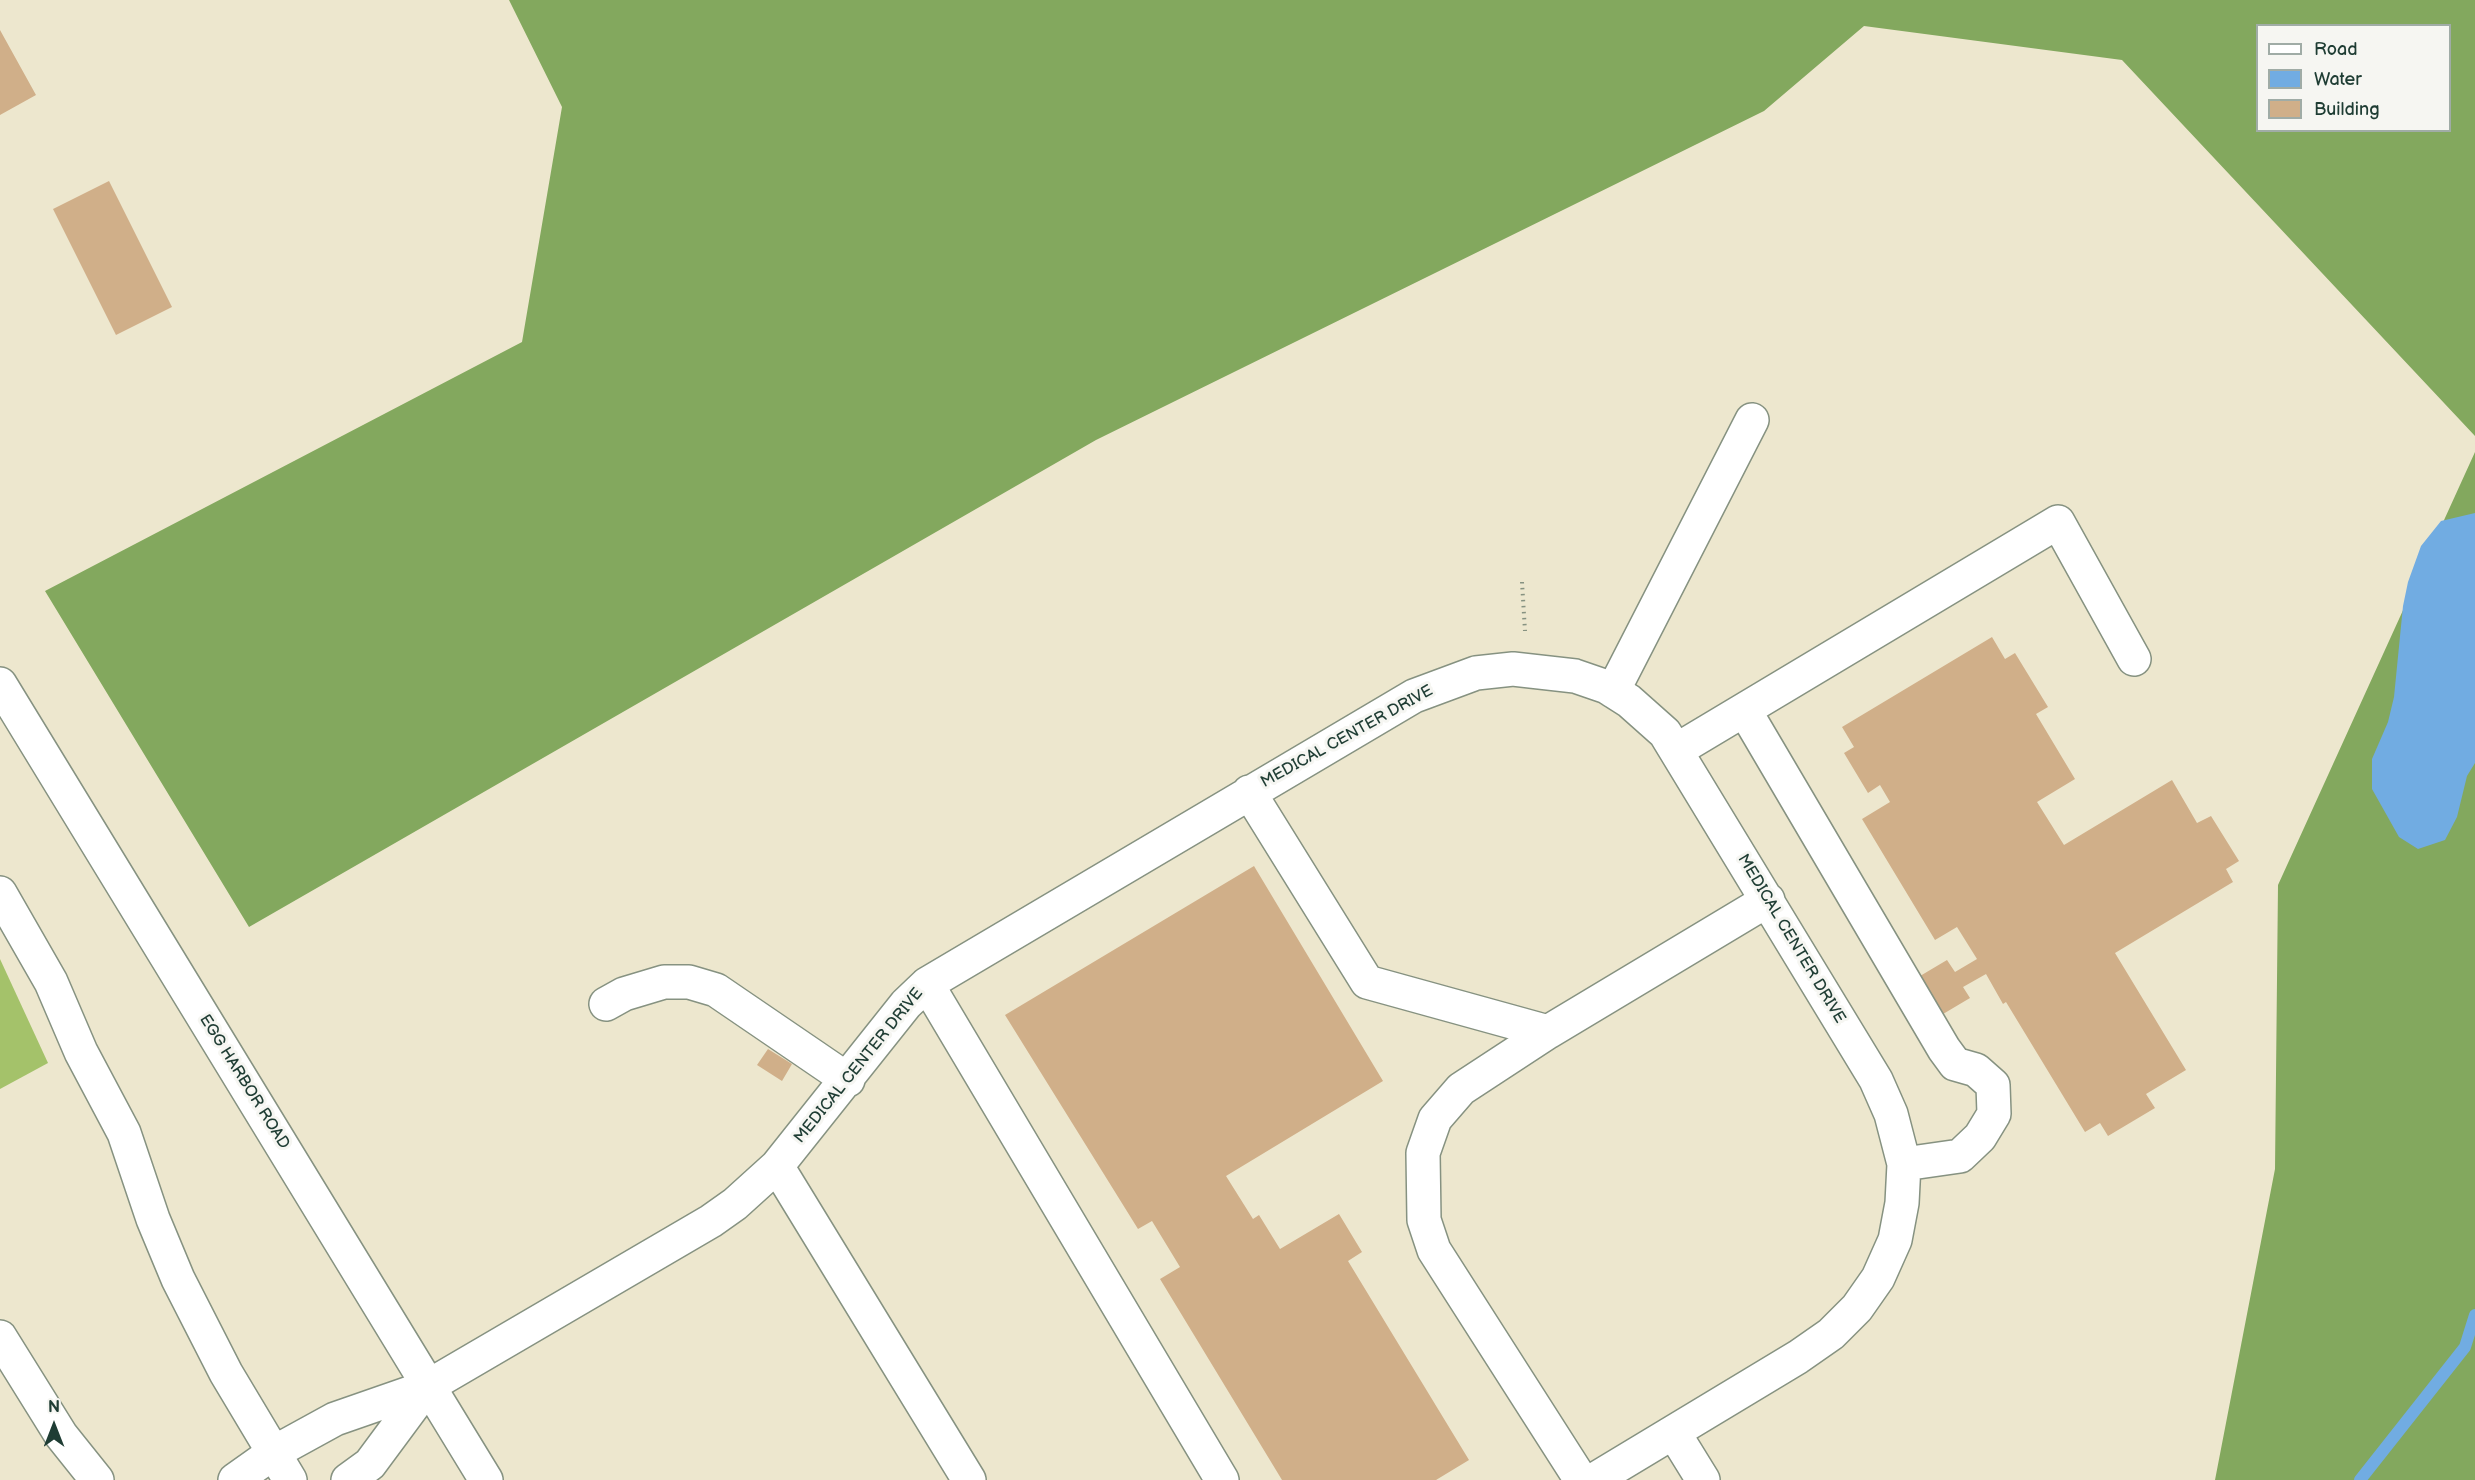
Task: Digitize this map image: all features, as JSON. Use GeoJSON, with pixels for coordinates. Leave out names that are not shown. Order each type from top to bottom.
{"type":"FeatureCollection","features":[{"type":"Feature","properties":{"kind":"street"},"geometry":{"type":"LineString","coordinates":[[1613,691],[1752,420]]}},
{"type":"Feature","properties":{"kind":"street"},"geometry":{"type":"LineString","coordinates":[[1677,750],[2058,522],[2134,659]]}},
{"type":"Feature","properties":{"kind":"street","name":"MEDICAL CENTER DRIVE"},"geometry":{"type":"LineString","coordinates":[[427,1387],[711,1221],[735,1204],[777,1166],[848,1080],[906,1004],[927,984],[1414,696],[1476,673],[1513,669],[1547,671],[1575,676],[1613,691],[1648,716],[1677,750],[1876,1080],[1891,1113],[1904,1164],[1902,1203],[1895,1240],[1878,1278],[1857,1308],[1831,1334],[1798,1357],[1594,1480]]}},
{"type":"Feature","properties":{"kind":"street","name":"EGG HARBOR ROAD"},"geometry":{"type":"LineString","coordinates":[[0,684],[294,1162],[427,1387],[486,1480]]}},
{"type":"Feature","properties":{"kind":"street"},"geometry":{"type":"LineString","coordinates":[[1745,711],[1944,1049],[1955,1064],[1976,1070],[1993,1085],[1994,1113],[1980,1137],[1960,1156],[1904,1164]]}},
{"type":"Feature","properties":{"kind":"street"},"geometry":{"type":"LineString","coordinates":[[1250,792],[1366,981],[1548,1032]]}},
{"type":"Feature","properties":{"kind":"street"},"geometry":{"type":"LineString","coordinates":[[0,893],[51,982],[81,1052],[123,1133],[153,1219],[178,1279],[226,1373],[282,1467]]}},
{"type":"Feature","properties":{"kind":"street"},"geometry":{"type":"LineString","coordinates":[[1581,1480],[1434,1250],[1424,1220],[1423,1153],[1435,1119],[1461,1089],[1548,1032],[1768,900]]}},
{"type":"Feature","properties":{"kind":"street"},"geometry":{"type":"LineString","coordinates":[[606,1004],[624,994],[664,981],[689,981],[716,990],[848,1080]]}},
{"type":"Feature","properties":{"kind":"street"},"geometry":{"type":"LineString","coordinates":[[927,984],[1222,1480]]}},
{"type":"Feature","properties":{"kind":"street"},"geometry":{"type":"LineString","coordinates":[[777,1166],[969,1480]]}},
{"type":"Feature","properties":{"kind":"street"},"geometry":{"type":"LineString","coordinates":[[0,1337],[61,1435],[98,1480]]}},
{"type":"Feature","properties":{"kind":"street"},"geometry":{"type":"LineString","coordinates":[[235,1480],[282,1467],[335,1419],[427,1387]]}},
{"type":"Feature","properties":{"kind":"street"},"geometry":{"type":"LineString","coordinates":[[348,1480],[370,1464],[427,1387]]}},
{"type":"Feature","properties":{"kind":"street"},"geometry":{"type":"LineString","coordinates":[[1674,1433],[1703,1480]]}},
{"type":"Feature","properties":{"kind":"path"},"geometry":{"type":"LineString","coordinates":[[1522,582],[1526,631]]}},
{"type":"Feature","properties":{"kind":"green space"},"geometry":{"type":"Polygon","coordinates":[[[509,0],[2475,0],[2475,436],[2122,60],[1864,26],[1764,111],[1096,440],[249,927],[45,591],[522,342],[562,107],[509,0]]]}},
{"type":"Feature","properties":{"kind":"green space"},"geometry":{"type":"Polygon","coordinates":[[[2475,452],[2475,1480],[2215,1480],[2275,1169],[2278,885],[2475,452]]]}},
{"type":"Feature","properties":{"kind":"green space"},"geometry":{"type":"Polygon","coordinates":[[[0,959],[48,1063],[0,1089],[0,959]]]}},
{"type":"Feature","properties":{"kind":"water"},"geometry":{"type":"Polygon","coordinates":[[[2475,513],[2475,763],[2467,776],[2457,817],[2445,840],[2418,849],[2399,837],[2372,789],[2372,759],[2388,722],[2394,697],[2403,606],[2408,582],[2421,546],[2441,521],[2475,513]]]}},
{"type":"Feature","properties":{"kind":"building"},"geometry":{"type":"Polygon","coordinates":[[[0,30],[36,95],[0,115],[0,30]]]}},
{"type":"Feature","properties":{"kind":"building"},"geometry":{"type":"Polygon","coordinates":[[[109,181],[172,307],[116,335],[53,209],[109,181]]]}},
{"type":"Feature","properties":{"kind":"building"},"geometry":{"type":"Polygon","coordinates":[[[1992,637],[2005,659],[2015,653],[2048,707],[2036,714],[2075,779],[2037,802],[2064,845],[2172,780],[2197,823],[2211,816],[2239,861],[2226,869],[2233,882],[2115,953],[2186,1070],[2146,1094],[2155,1108],[2108,1136],[2100,1123],[2085,1132],[2006,1002],[2003,1004],[1986,974],[1963,987],[1970,998],[1938,1017],[1915,979],[1947,960],[1955,972],[1977,959],[1957,927],[1935,940],[1862,819],[1890,802],[1880,785],[1868,793],[1844,753],[1854,747],[1842,727],[1992,637]]]}},
{"type":"Feature","properties":{"kind":"building"},"geometry":{"type":"Polygon","coordinates":[[[1254,866],[1383,1081],[1226,1176],[1253,1219],[1259,1215],[1280,1249],[1339,1214],[1362,1252],[1348,1261],[1469,1460],[1436,1480],[1282,1480],[1160,1279],[1180,1267],[1152,1221],[1138,1229],[1005,1015],[1254,866]]]}},
{"type":"Feature","properties":{"kind":"building"},"geometry":{"type":"Polygon","coordinates":[[[768,1049],[792,1064],[782,1081],[757,1065],[768,1049]]]}},
{"type":"Feature","properties":{"kind":"waterway"},"geometry":{"type":"LineString","coordinates":[[2360,1480],[2465,1347],[2475,1315]]}}]}
